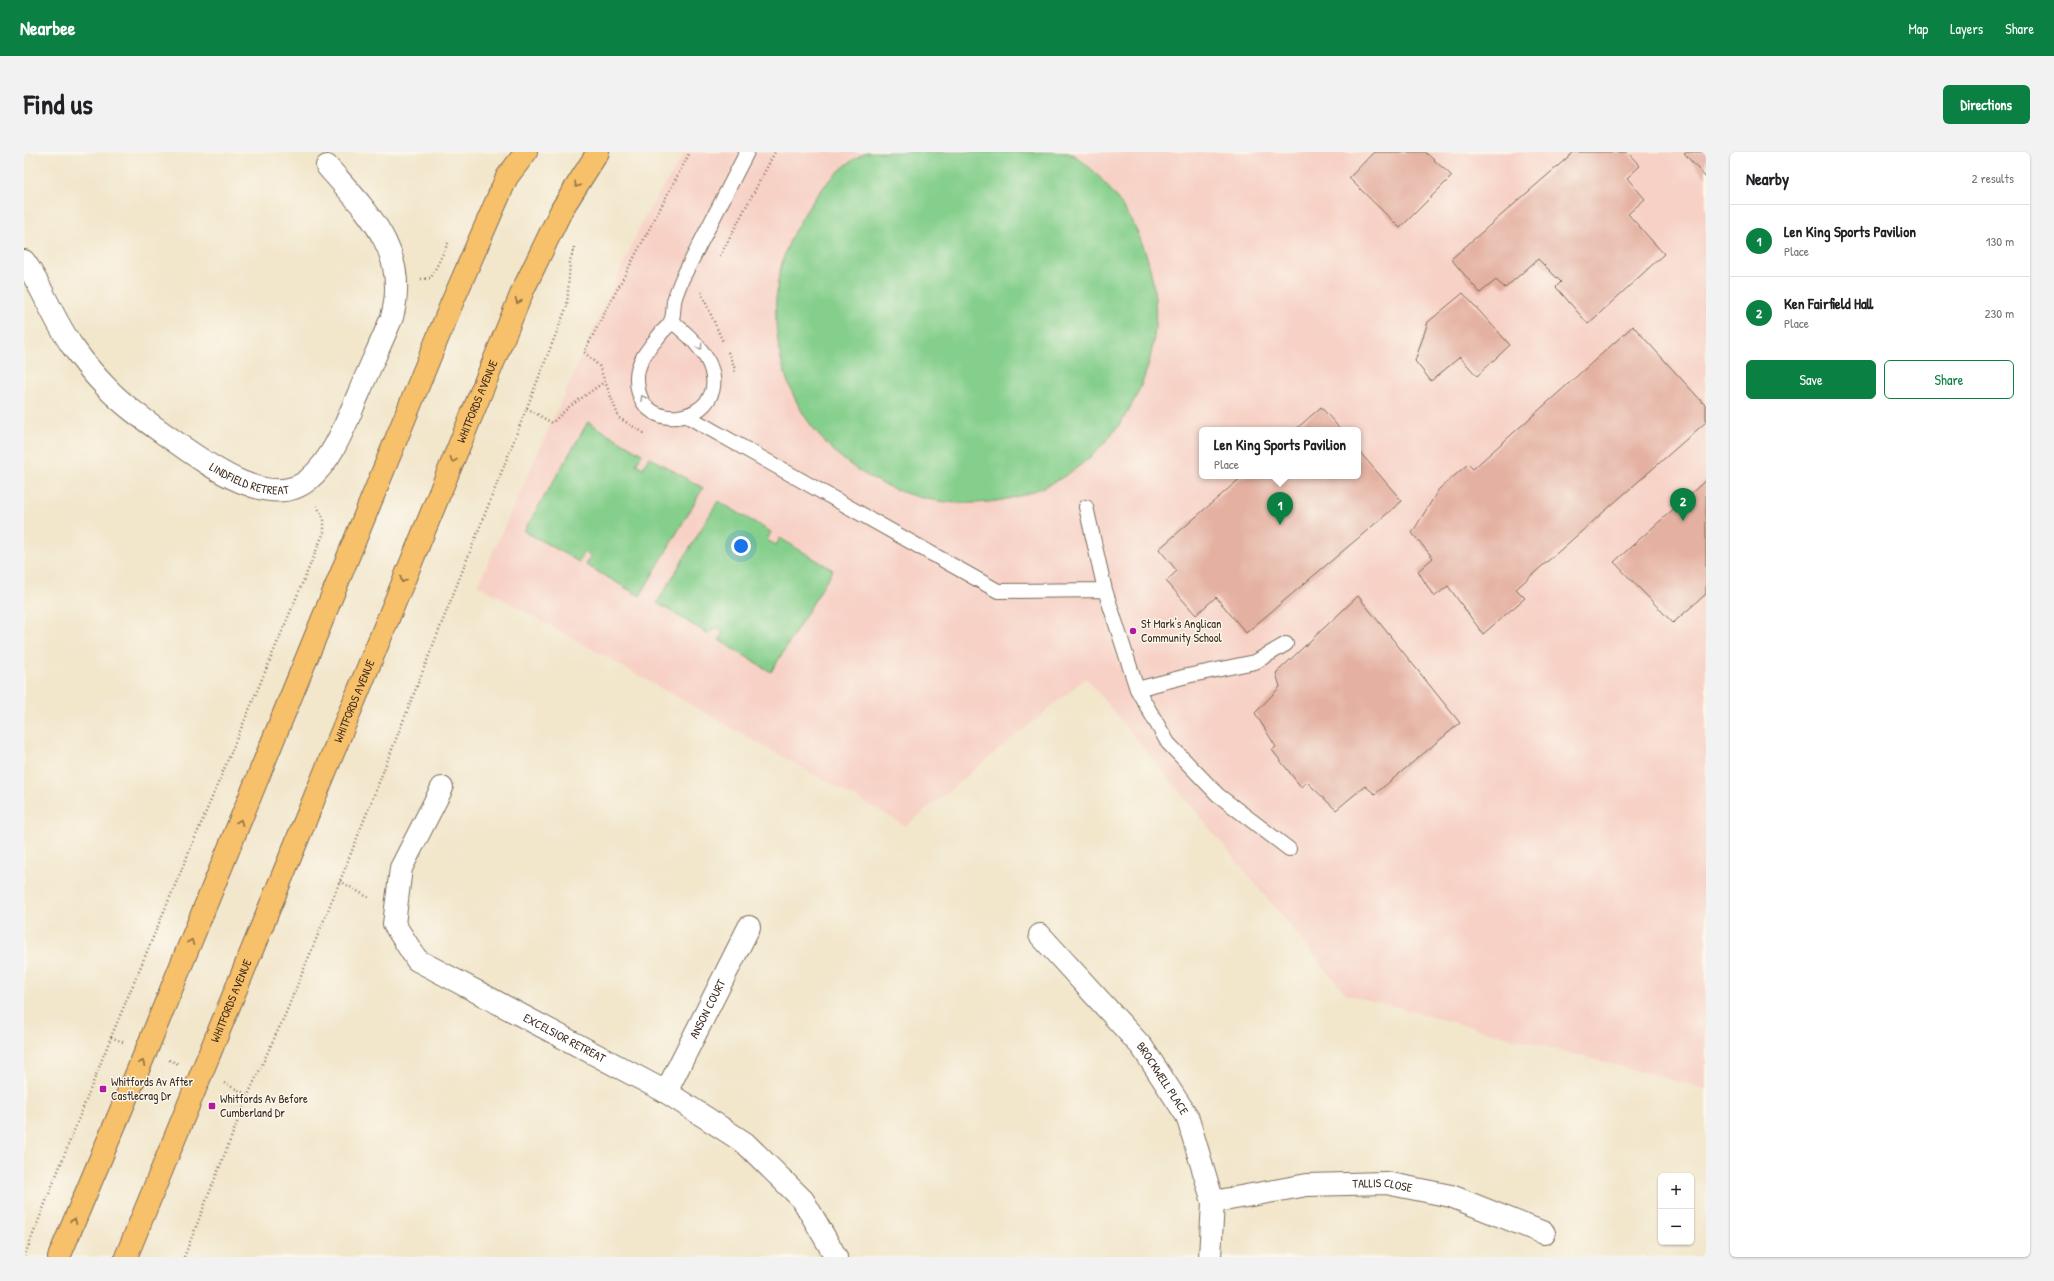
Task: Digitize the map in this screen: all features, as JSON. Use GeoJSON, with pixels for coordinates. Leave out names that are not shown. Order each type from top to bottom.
{"type":"FeatureCollection","features":[{"type":"Feature","properties":{"kind":"main road"},"geometry":{"type":"LineString","coordinates":[[59,1257],[146,1051],[451,305],[507,177],[526,152]]}},
{"type":"Feature","properties":{"kind":"main road","name":"WHITFORDS AVENUE"},"geometry":{"type":"LineString","coordinates":[[126,1257],[523,290],[562,209],[598,152]]}},
{"type":"Feature","properties":{"kind":"street","name":"LINDFIELD RETREAT"},"geometry":{"type":"LineString","coordinates":[[24,261],[54,317],[73,347],[106,387],[128,408],[210,466],[240,482],[252,486],[272,489],[289,489],[307,481],[322,466],[338,443],[392,317],[396,299],[397,281],[392,260],[383,237],[362,206],[327,166]]}},
{"type":"Feature","properties":{"kind":"street","name":"EXCELSIOR RETREAT"},"geometry":{"type":"LineString","coordinates":[[442,788],[401,868],[394,924],[417,960],[666,1092],[745,1143],[803,1200],[836,1257]]}},
{"type":"Feature","properties":{"kind":"street","name":"ANSON COURT"},"geometry":{"type":"LineString","coordinates":[[666,1092],[749,927]]}},
{"type":"Feature","properties":{"kind":"street","name":"BROCKWELL PLACE"},"geometry":{"type":"LineString","coordinates":[[1040,935],[1142,1047],[1187,1116],[1213,1202],[1210,1257]]}},
{"type":"Feature","properties":{"kind":"street","name":"TALLIS CLOSE"},"geometry":{"type":"LineString","coordinates":[[1213,1202],[1307,1185],[1386,1183],[1451,1196],[1544,1233]]}},
{"type":"Feature","properties":{"kind":"lane"},"geometry":{"type":"LineString","coordinates":[[671,321],[688,334],[698,345],[711,365],[714,377],[712,390],[707,401],[698,411],[687,416],[674,418],[661,415],[651,409],[642,400],[638,388],[637,376],[641,361],[671,321],[674,300],[682,279],[747,152]]}},
{"type":"Feature","properties":{"kind":"lane"},"geometry":{"type":"LineString","coordinates":[[687,416],[998,591],[1105,590]]}},
{"type":"Feature","properties":{"kind":"lane"},"geometry":{"type":"LineString","coordinates":[[1086,507],[1105,590],[1137,689],[1168,743],[1218,795],[1289,849]]}},
{"type":"Feature","properties":{"kind":"lane"},"geometry":{"type":"LineString","coordinates":[[1137,689],[1187,676],[1255,662],[1286,644]]}},
{"type":"Feature","properties":{"kind":"path"},"geometry":{"type":"LineString","coordinates":[[397,281],[431,278],[452,234]]}},
{"type":"Feature","properties":{"kind":"path"},"geometry":{"type":"LineString","coordinates":[[184,1257],[248,1095],[285,1015],[340,881],[567,306],[570,261],[574,246]]}},
{"type":"Feature","properties":{"kind":"path"},"geometry":{"type":"LineString","coordinates":[[527,408],[552,423],[570,407],[604,382]]}},
{"type":"Feature","properties":{"kind":"path"},"geometry":{"type":"LineString","coordinates":[[24,1257],[110,1037],[324,532],[324,519],[307,481]]}},
{"type":"Feature","properties":{"kind":"path"},"geometry":{"type":"LineString","coordinates":[[340,881],[395,912]]}},
{"type":"Feature","properties":{"kind":"shaded area","name":"St Mark's Anglican Community School"},"geometry":{"type":"Polygon","coordinates":[[[685,152],[1706,152],[1706,1089],[1346,994],[1086,678],[906,826],[478,585],[644,218],[685,152]]]}},
{"type":"Feature","properties":{"kind":"green space"},"geometry":{"type":"Polygon","coordinates":[[[866,152],[1068,153],[1080,159],[1098,176],[1112,192],[1131,220],[1145,250],[1153,281],[1156,313],[1153,345],[1145,376],[1131,406],[1112,434],[1068,474],[1018,496],[965,503],[912,495],[863,473],[821,438],[792,392],[777,334],[776,321],[776,294],[784,255],[795,230],[816,196],[844,167],[866,152]]]}},
{"type":"Feature","properties":{"kind":"green space"},"geometry":{"type":"Polygon","coordinates":[[[588,422],[642,454],[636,464],[643,468],[649,457],[703,488],[640,596],[586,565],[591,556],[585,552],[579,562],[524,531],[588,422]]]}},
{"type":"Feature","properties":{"kind":"green space"},"geometry":{"type":"Polygon","coordinates":[[[718,501],[771,532],[767,540],[776,545],[780,538],[833,570],[771,672],[719,640],[723,632],[714,627],[710,635],[657,603],[718,501]]]}},
{"type":"Feature","properties":{"kind":"building"},"geometry":{"type":"Polygon","coordinates":[[[1374,152],[1425,152],[1452,176],[1400,228],[1349,178],[1374,152]]]}},
{"type":"Feature","properties":{"kind":"building"},"geometry":{"type":"Polygon","coordinates":[[[1574,152],[1627,152],[1640,166],[1627,178],[1645,199],[1628,214],[1664,254],[1588,324],[1556,287],[1561,282],[1538,259],[1505,288],[1496,280],[1480,293],[1451,259],[1574,152]]]}},
{"type":"Feature","properties":{"kind":"building"},"geometry":{"type":"Polygon","coordinates":[[[1706,152],[1706,178],[1684,153],[1706,152]]]}},
{"type":"Feature","properties":{"kind":"building"},"geometry":{"type":"Polygon","coordinates":[[[1463,293],[1510,345],[1477,376],[1460,357],[1431,381],[1415,361],[1428,322],[1463,293]]]}},
{"type":"Feature","properties":{"kind":"building"},"geometry":{"type":"Polygon","coordinates":[[[1633,326],[1706,406],[1706,422],[1516,589],[1525,598],[1483,634],[1448,586],[1434,597],[1418,571],[1433,558],[1412,533],[1439,489],[1468,464],[1473,469],[1633,326]]]}},
{"type":"Feature","properties":{"kind":"building"},"geometry":{"type":"Polygon","coordinates":[[[1321,407],[1338,427],[1298,427],[1321,407]]]}},
{"type":"Feature","properties":{"kind":"building"},"geometry":{"type":"Polygon","coordinates":[[[1361,453],[1402,501],[1246,633],[1216,597],[1196,615],[1166,581],[1177,571],[1159,549],[1240,479],[1361,479],[1361,453]]]}},
{"type":"Feature","properties":{"kind":"building"},"geometry":{"type":"Polygon","coordinates":[[[1706,480],[1706,594],[1673,623],[1614,562],[1706,480]]]}},
{"type":"Feature","properties":{"kind":"building"},"geometry":{"type":"Polygon","coordinates":[[[1358,596],[1460,723],[1375,794],[1365,786],[1336,810],[1307,782],[1301,787],[1272,750],[1276,747],[1255,713],[1280,687],[1276,673],[1358,596]]]}},
{"type":"Feature","properties":{"kind":"place","name":"Ken Fairfield Hall"},"geometry":{"type":"Point","coordinates":[1683,521]}},
{"type":"Feature","properties":{"kind":"place","name":"Len King Sports Pavilion"},"geometry":{"type":"Point","coordinates":[1280,525]}},
{"type":"Feature","properties":{"kind":"place","name":"St Mark's Anglican Community School"},"geometry":{"type":"Point","coordinates":[1133,631]}},
{"type":"Feature","properties":{"kind":"place","name":"Whitfords Av After Castlecrag Dr"},"geometry":{"type":"Point","coordinates":[103,1089]}},
{"type":"Feature","properties":{"kind":"place","name":"Whitfords Av Before Cumberland Dr"},"geometry":{"type":"Point","coordinates":[212,1106]}}]}
